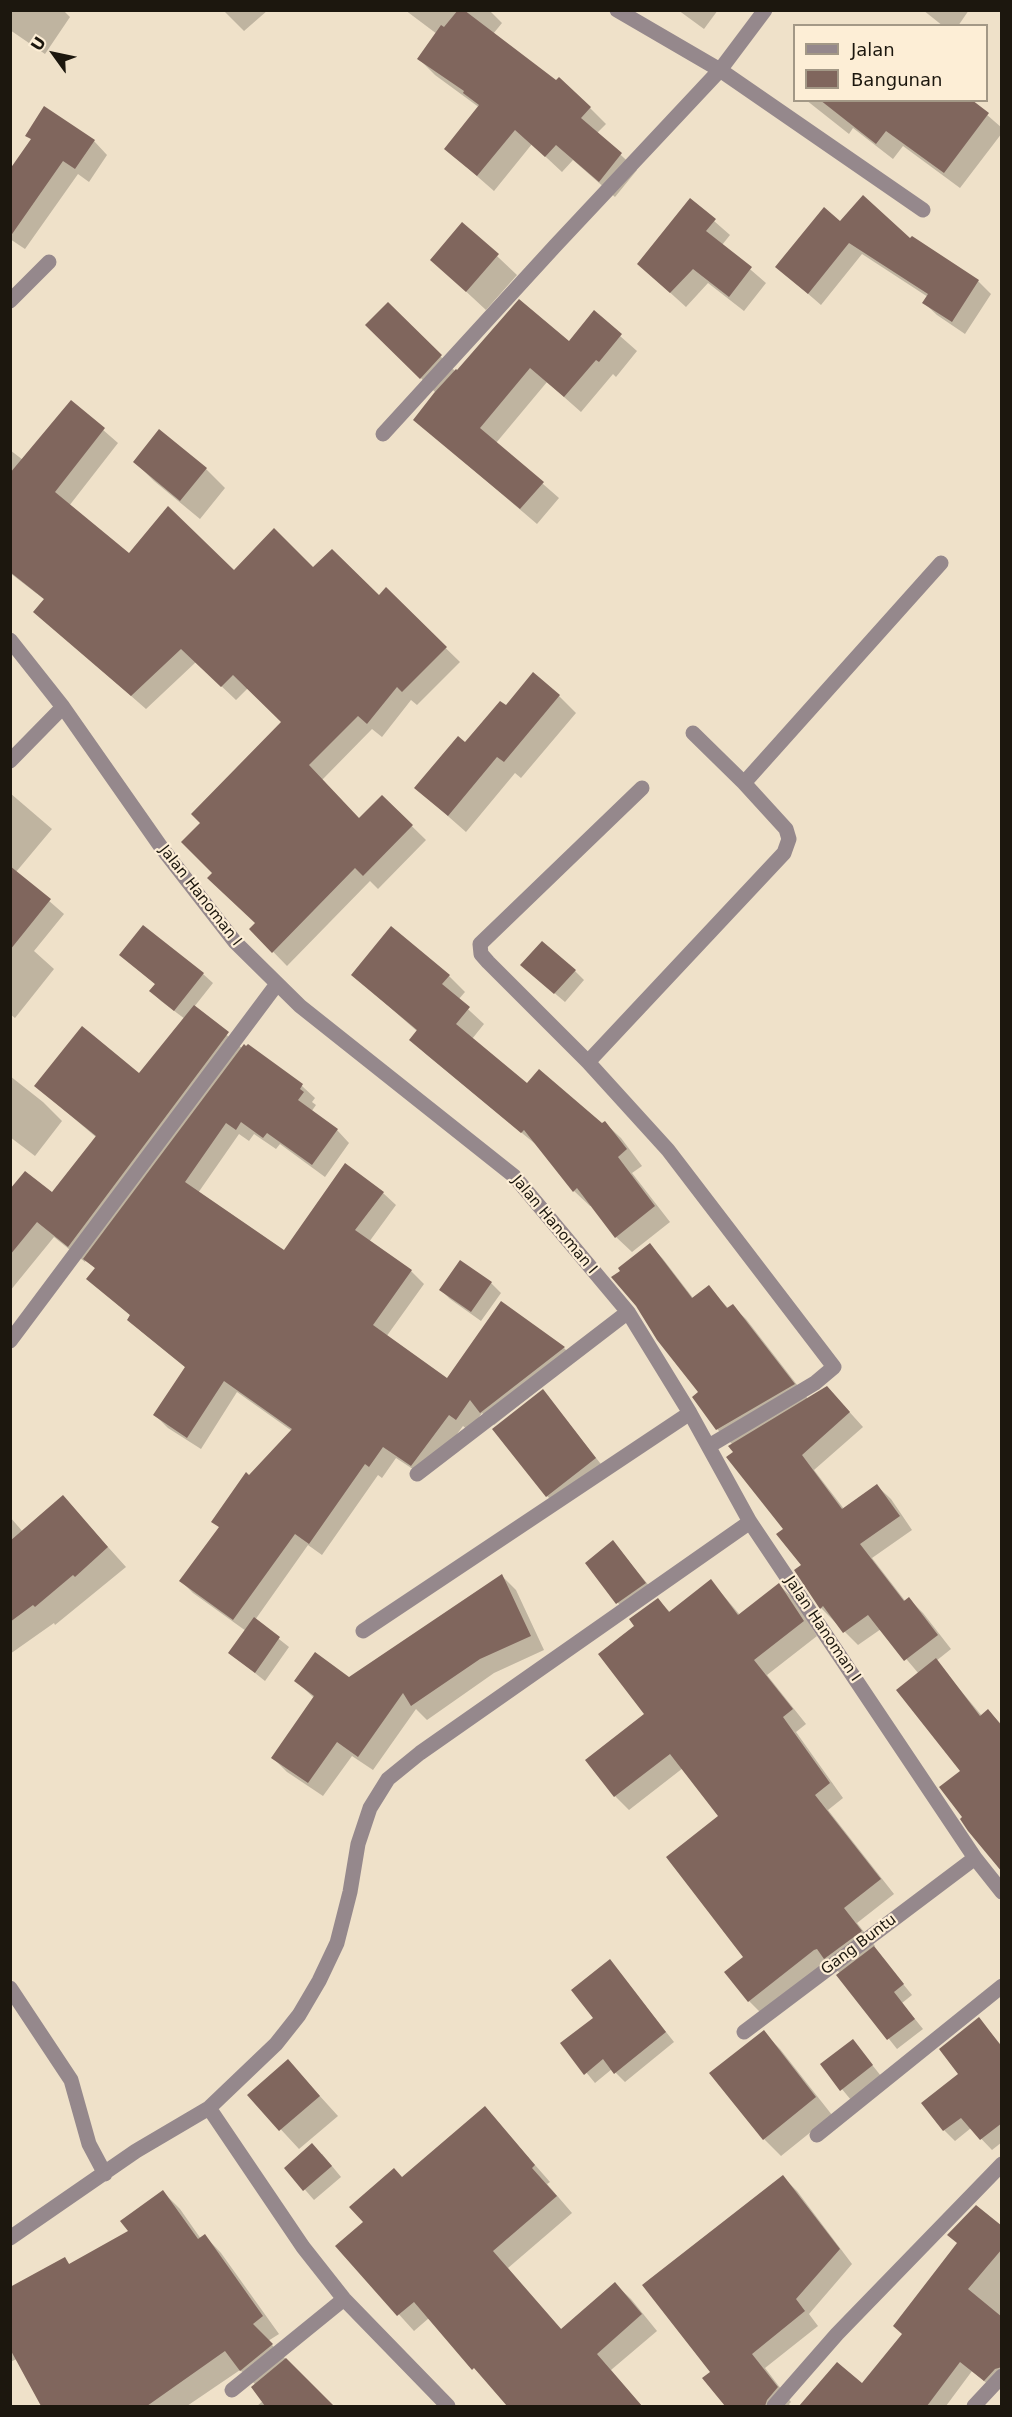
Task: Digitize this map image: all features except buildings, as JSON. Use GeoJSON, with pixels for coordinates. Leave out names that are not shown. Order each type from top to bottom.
{"type":"FeatureCollection","features":[{"type":"Feature","properties":{"kind":"street"},"geometry":{"type":"LineString","coordinates":[[617,10],[720,70],[923,210]]}},
{"type":"Feature","properties":{"kind":"street"},"geometry":{"type":"LineString","coordinates":[[383,434],[720,70],[765,10]]}},
{"type":"Feature","properties":{"kind":"street"},"geometry":{"type":"LineString","coordinates":[[10,301],[49,262]]}},
{"type":"Feature","properties":{"kind":"street"},"geometry":{"type":"LineString","coordinates":[[744,783],[941,563]]}},
{"type":"Feature","properties":{"kind":"street","name":"Jalan Hanoman I"},"geometry":{"type":"LineString","coordinates":[[10,640],[63,707],[161,847],[235,942],[300,1006],[514,1176],[628,1312],[690,1413],[750,1522],[975,1858],[1002,1892]]}},
{"type":"Feature","properties":{"kind":"street"},"geometry":{"type":"LineString","coordinates":[[10,760],[63,707]]}},
{"type":"Feature","properties":{"kind":"street"},"geometry":{"type":"LineString","coordinates":[[588,1062],[784,853],[789,838],[786,829],[744,783],[693,733]]}},
{"type":"Feature","properties":{"kind":"street"},"geometry":{"type":"LineString","coordinates":[[642,788],[480,944],[481,954],[588,1062],[668,1150],[834,1368],[815,1383],[709,1446]]}},
{"type":"Feature","properties":{"kind":"street"},"geometry":{"type":"LineString","coordinates":[[10,1341],[277,984]]}},
{"type":"Feature","properties":{"kind":"street"},"geometry":{"type":"LineString","coordinates":[[417,1474],[628,1312]]}},
{"type":"Feature","properties":{"kind":"street"},"geometry":{"type":"LineString","coordinates":[[363,1631],[690,1413]]}},
{"type":"Feature","properties":{"kind":"street"},"geometry":{"type":"LineString","coordinates":[[10,2238],[136,2151],[209,2108],[276,2044],[299,2015],[319,1981],[337,1943],[350,1892],[358,1844],[370,1808],[388,1779],[420,1753],[750,1522]]}},
{"type":"Feature","properties":{"kind":"street","name":"Gang Buntu"},"geometry":{"type":"LineString","coordinates":[[744,2032],[975,1858]]}},
{"type":"Feature","properties":{"kind":"street"},"geometry":{"type":"LineString","coordinates":[[817,2135],[1002,1986]]}},
{"type":"Feature","properties":{"kind":"street"},"geometry":{"type":"LineString","coordinates":[[10,1988],[71,2080],[89,2144],[105,2174]]}},
{"type":"Feature","properties":{"kind":"street"},"geometry":{"type":"LineString","coordinates":[[209,2108],[303,2247],[344,2299],[448,2406]]}},
{"type":"Feature","properties":{"kind":"street"},"geometry":{"type":"LineString","coordinates":[[774,2406],[837,2334],[1002,2164]]}},
{"type":"Feature","properties":{"kind":"street"},"geometry":{"type":"LineString","coordinates":[[232,2390],[344,2299]]}},
{"type":"Feature","properties":{"kind":"street"},"geometry":{"type":"LineString","coordinates":[[974,2406],[1002,2376]]}}]}
